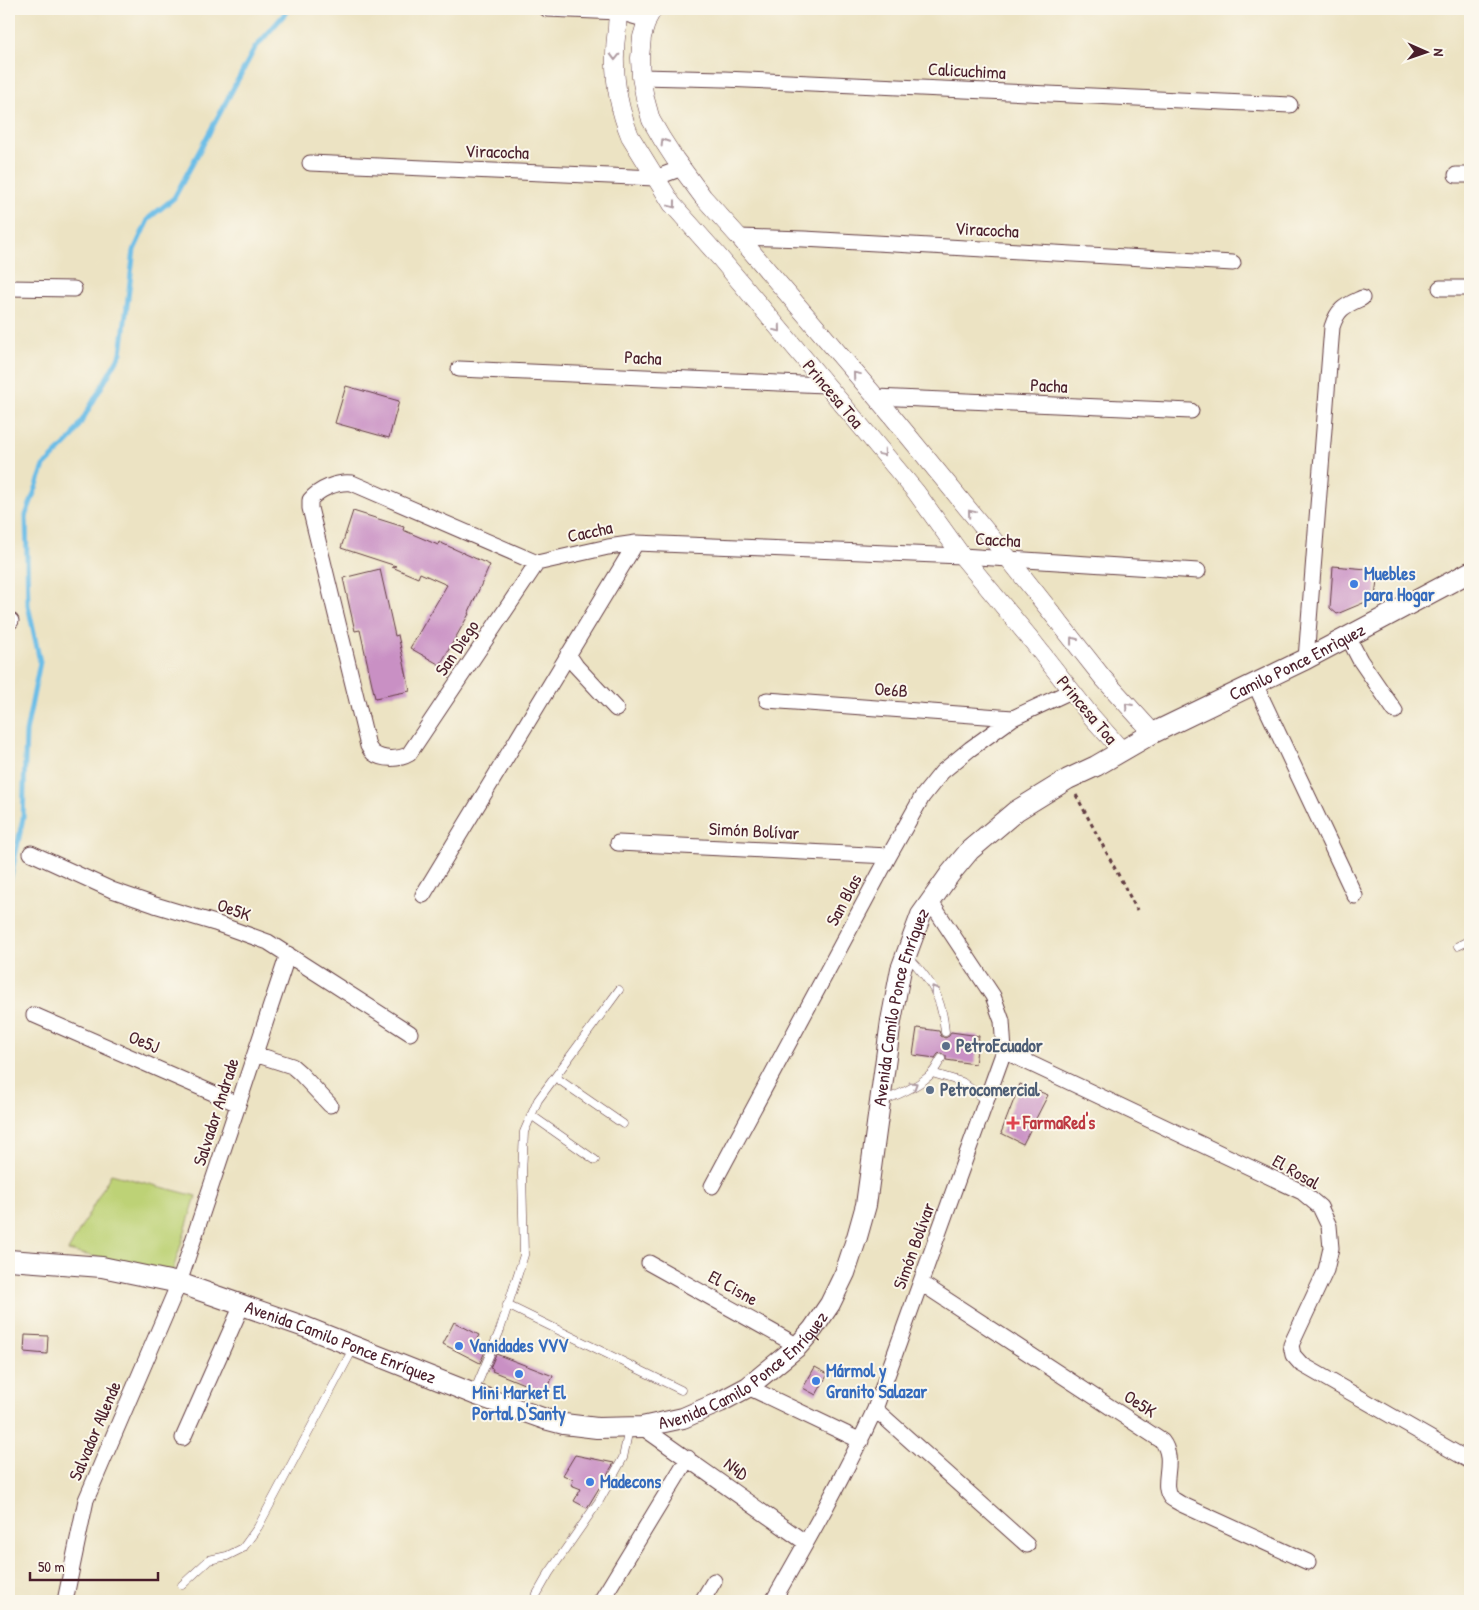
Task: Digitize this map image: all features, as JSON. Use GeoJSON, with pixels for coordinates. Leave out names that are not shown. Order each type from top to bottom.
{"type":"FeatureCollection","features":[{"type":"Feature","properties":{"kind":"main road","name":"Camilo Ponce Enrìquez"},"geometry":{"type":"LineString","coordinates":[[1122,751],[1153,733],[1306,659],[1466,578]]}},
{"type":"Feature","properties":{"kind":"main road","name":"Avenida Camilo Ponce Enríquez"},"geometry":{"type":"LineString","coordinates":[[9,1260],[102,1267],[179,1283],[305,1327],[474,1394],[564,1424],[597,1428],[636,1428],[683,1418],[720,1402],[748,1387],[798,1346],[813,1329],[830,1304],[845,1273],[866,1205],[891,1022],[901,969],[921,915],[950,874],[970,850],[1016,811],[1122,751]]}},
{"type":"Feature","properties":{"kind":"street"},"geometry":{"type":"LineString","coordinates":[[547,9],[619,10],[650,14]]}},
{"type":"Feature","properties":{"kind":"street","name":"Princesa Toa"},"geometry":{"type":"LineString","coordinates":[[619,10],[614,62],[617,91],[625,124],[630,136],[672,204],[720,258],[916,492],[962,556],[1122,751]]}},
{"type":"Feature","properties":{"kind":"street","name":"Princesa Toa"},"geometry":{"type":"LineString","coordinates":[[650,14],[642,37],[641,77],[652,120],[662,140],[703,197],[739,236],[875,397],[1103,678],[1153,733]]}},
{"type":"Feature","properties":{"kind":"street","name":"Calicuchima"},"geometry":{"type":"LineString","coordinates":[[641,77],[734,79],[1290,105]]}},
{"type":"Feature","properties":{"kind":"street","name":"Viracocha"},"geometry":{"type":"LineString","coordinates":[[310,163],[655,178],[682,168]]}},
{"type":"Feature","properties":{"kind":"street","name":"Viracocha"},"geometry":{"type":"LineString","coordinates":[[739,236],[804,238],[1233,263]]}},
{"type":"Feature","properties":{"kind":"street"},"geometry":{"type":"LineString","coordinates":[[9,288],[74,289]]}},
{"type":"Feature","properties":{"kind":"street"},"geometry":{"type":"LineString","coordinates":[[1440,288],[1470,288]]}},
{"type":"Feature","properties":{"kind":"street"},"geometry":{"type":"LineString","coordinates":[[1306,659],[1332,327],[1342,307],[1362,298]]}},
{"type":"Feature","properties":{"kind":"street","name":"Pacha"},"geometry":{"type":"LineString","coordinates":[[459,369],[825,385]]}},
{"type":"Feature","properties":{"kind":"street","name":"Pacha"},"geometry":{"type":"LineString","coordinates":[[875,397],[1191,411]]}},
{"type":"Feature","properties":{"kind":"street","name":"San Diego"},"geometry":{"type":"LineString","coordinates":[[339,483],[352,483],[537,563],[409,754],[402,758],[395,758],[373,753],[368,746],[310,508],[310,500],[314,495],[339,483]]}},
{"type":"Feature","properties":{"kind":"street"},"geometry":{"type":"LineString","coordinates":[[422,895],[636,543]]}},
{"type":"Feature","properties":{"kind":"street","name":"Caccha"},"geometry":{"type":"LineString","coordinates":[[537,563],[608,547],[636,543],[962,556],[1198,571]]}},
{"type":"Feature","properties":{"kind":"street"},"geometry":{"type":"LineString","coordinates":[[1348,637],[1360,660],[1394,711]]}},
{"type":"Feature","properties":{"kind":"street"},"geometry":{"type":"LineString","coordinates":[[568,654],[576,666],[616,709]]}},
{"type":"Feature","properties":{"kind":"street"},"geometry":{"type":"LineString","coordinates":[[1254,684],[1355,896]]}},
{"type":"Feature","properties":{"kind":"street","name":"San Blas"},"geometry":{"type":"LineString","coordinates":[[712,1186],[922,797],[942,772],[1013,718],[1071,690]]}},
{"type":"Feature","properties":{"kind":"street","name":"Oe6B"},"geometry":{"type":"LineString","coordinates":[[766,700],[1013,718]]}},
{"type":"Feature","properties":{"kind":"street","name":"Simón Bolívar"},"geometry":{"type":"LineString","coordinates":[[618,843],[889,856]]}},
{"type":"Feature","properties":{"kind":"street","name":"Oe5K"},"geometry":{"type":"LineString","coordinates":[[31,854],[112,890],[257,937],[288,954],[410,1033]]}},
{"type":"Feature","properties":{"kind":"street","name":"Simón Bolívar"},"geometry":{"type":"LineString","coordinates":[[773,1601],[861,1441],[875,1409],[1004,1051],[1002,1020],[994,996],[930,901]]}},
{"type":"Feature","properties":{"kind":"street","name":"Salvador Andrade"},"geometry":{"type":"LineString","coordinates":[[179,1283],[288,954]]}},
{"type":"Feature","properties":{"kind":"street","name":"Oe5J"},"geometry":{"type":"LineString","coordinates":[[34,1015],[238,1104]]}},
{"type":"Feature","properties":{"kind":"street","name":"El Rosal"},"geometry":{"type":"LineString","coordinates":[[1004,1051],[1302,1192],[1320,1207],[1328,1226],[1331,1248],[1326,1270],[1291,1345],[1293,1356],[1301,1364],[1470,1461]]}},
{"type":"Feature","properties":{"kind":"street"},"geometry":{"type":"LineString","coordinates":[[255,1054],[292,1066],[330,1105]]}},
{"type":"Feature","properties":{"kind":"street","name":"El Cisne"},"geometry":{"type":"LineString","coordinates":[[650,1263],[798,1346]]}},
{"type":"Feature","properties":{"kind":"street","name":"Salvador Allende"},"geometry":{"type":"LineString","coordinates":[[66,1601],[86,1500],[179,1283]]}},
{"type":"Feature","properties":{"kind":"street","name":"Oe5K"},"geometry":{"type":"LineString","coordinates":[[921,1283],[1162,1441],[1167,1448],[1167,1487],[1171,1497],[1181,1504],[1308,1562]]}},
{"type":"Feature","properties":{"kind":"street"},"geometry":{"type":"LineString","coordinates":[[184,1438],[242,1306]]}},
{"type":"Feature","properties":{"kind":"street"},"geometry":{"type":"LineString","coordinates":[[748,1387],[861,1441]]}},
{"type":"Feature","properties":{"kind":"street"},"geometry":{"type":"LineString","coordinates":[[875,1409],[1027,1545]]}},
{"type":"Feature","properties":{"kind":"street","name":"N4D"},"geometry":{"type":"LineString","coordinates":[[636,1428],[688,1458],[806,1543]]}},
{"type":"Feature","properties":{"kind":"street"},"geometry":{"type":"LineString","coordinates":[[601,1601],[688,1458]]}},
{"type":"Feature","properties":{"kind":"street"},"geometry":{"type":"LineString","coordinates":[[702,1601],[714,1582]]}},
{"type":"Feature","properties":{"kind":"lane"},"geometry":{"type":"LineString","coordinates":[[1458,946],[1470,940]]}},
{"type":"Feature","properties":{"kind":"lane"},"geometry":{"type":"LineString","coordinates":[[906,954],[925,975],[937,995],[944,1013],[945,1032]]}},
{"type":"Feature","properties":{"kind":"lane"},"geometry":{"type":"LineString","coordinates":[[474,1394],[500,1330],[524,1255],[522,1174],[524,1132],[538,1100],[619,990]]}},
{"type":"Feature","properties":{"kind":"lane"},"geometry":{"type":"LineString","coordinates":[[880,1101],[895,1096],[932,1074],[941,1059]]}},
{"type":"Feature","properties":{"kind":"lane"},"geometry":{"type":"LineString","coordinates":[[932,1074],[962,1082],[986,1101]]}},
{"type":"Feature","properties":{"kind":"lane"},"geometry":{"type":"LineString","coordinates":[[555,1077],[623,1124]]}},
{"type":"Feature","properties":{"kind":"lane"},"geometry":{"type":"LineString","coordinates":[[531,1115],[595,1160]]}},
{"type":"Feature","properties":{"kind":"lane"},"geometry":{"type":"LineString","coordinates":[[507,1305],[681,1390]]}},
{"type":"Feature","properties":{"kind":"lane"},"geometry":{"type":"LineString","coordinates":[[182,1585],[209,1560],[227,1556],[243,1548],[258,1527],[354,1347]]}},
{"type":"Feature","properties":{"kind":"lane"},"geometry":{"type":"LineString","coordinates":[[534,1601],[549,1573],[599,1500],[623,1458],[636,1428]]}},
{"type":"Feature","properties":{"kind":"path"},"geometry":{"type":"LineString","coordinates":[[1068,780],[1137,910]]}},
{"type":"Feature","properties":{"kind":"green space"},"geometry":{"type":"Polygon","coordinates":[[[111,1174],[196,1196],[172,1273],[68,1251],[111,1174]]]}},
{"type":"Feature","properties":{"kind":"building"},"geometry":{"type":"Polygon","coordinates":[[[346,386],[399,401],[389,438],[335,423],[346,386]]]}},
{"type":"Feature","properties":{"kind":"building"},"geometry":{"type":"Polygon","coordinates":[[[353,511],[404,527],[403,530],[438,545],[439,542],[490,565],[469,614],[440,665],[410,648],[447,585],[420,573],[418,578],[392,567],[396,566],[341,548],[353,511]]]}},
{"type":"Feature","properties":{"kind":"building","name":"Muebles para Hogar"},"geometry":{"type":"Polygon","coordinates":[[[1333,566],[1378,570],[1375,598],[1337,614],[1330,608],[1333,566]]]}},
{"type":"Feature","properties":{"kind":"building"},"geometry":{"type":"Polygon","coordinates":[[[380,569],[395,636],[398,635],[410,691],[375,698],[360,630],[355,631],[343,578],[380,569]]]}},
{"type":"Feature","properties":{"kind":"building","name":"PetroEcuador"},"geometry":{"type":"Polygon","coordinates":[[[917,1028],[939,1031],[941,1036],[945,1038],[951,1032],[979,1036],[975,1064],[946,1060],[946,1056],[941,1053],[935,1058],[913,1055],[917,1028]]]}},
{"type":"Feature","properties":{"kind":"building"},"geometry":{"type":"Polygon","coordinates":[[[1020,1084],[1048,1095],[1023,1144],[1001,1133],[1020,1084]]]}},
{"type":"Feature","properties":{"kind":"building"},"geometry":{"type":"Polygon","coordinates":[[[454,1322],[479,1335],[474,1345],[486,1349],[480,1363],[443,1344],[454,1322]]]}},
{"type":"Feature","properties":{"kind":"building"},"geometry":{"type":"Polygon","coordinates":[[[25,1335],[48,1336],[47,1354],[24,1352],[25,1335]]]}},
{"type":"Feature","properties":{"kind":"building"},"geometry":{"type":"Polygon","coordinates":[[[496,1354],[553,1376],[546,1393],[492,1371],[493,1369],[490,1368],[496,1354]]]}},
{"type":"Feature","properties":{"kind":"building","name":"Mármol y Granito Salazar"},"geometry":{"type":"Polygon","coordinates":[[[815,1367],[828,1374],[816,1395],[803,1388],[815,1367]]]}},
{"type":"Feature","properties":{"kind":"building","name":"Madecons"},"geometry":{"type":"Polygon","coordinates":[[[575,1455],[614,1463],[587,1508],[574,1501],[581,1489],[571,1485],[574,1480],[563,1475],[575,1455]]]}},
{"type":"Feature","properties":{"kind":"waterway"},"geometry":{"type":"LineString","coordinates":[[9,886],[23,818],[26,732],[40,662],[28,605],[26,515],[44,466],[72,438],[121,353],[134,250],[149,218],[174,198],[255,48],[289,9]]}},
{"type":"Feature","properties":{"kind":"place","name":"Muebles para Hogar"},"geometry":{"type":"Point","coordinates":[1354,584]}},
{"type":"Feature","properties":{"kind":"place","name":"PetroEcuador"},"geometry":{"type":"Point","coordinates":[946,1046]}},
{"type":"Feature","properties":{"kind":"place","name":"Petrocomercial"},"geometry":{"type":"Point","coordinates":[930,1090]}},
{"type":"Feature","properties":{"kind":"place","name":"FarmaRed's"},"geometry":{"type":"Point","coordinates":[1013,1123]}},
{"type":"Feature","properties":{"kind":"place","name":"Vanidades VVV"},"geometry":{"type":"Point","coordinates":[459,1346]}},
{"type":"Feature","properties":{"kind":"place","name":"Mini Market El Portal D'Santy"},"geometry":{"type":"Point","coordinates":[519,1374]}},
{"type":"Feature","properties":{"kind":"place","name":"Mármol y Granito Salazar"},"geometry":{"type":"Point","coordinates":[816,1381]}},
{"type":"Feature","properties":{"kind":"place","name":"Madecons"},"geometry":{"type":"Point","coordinates":[590,1482]}}]}
